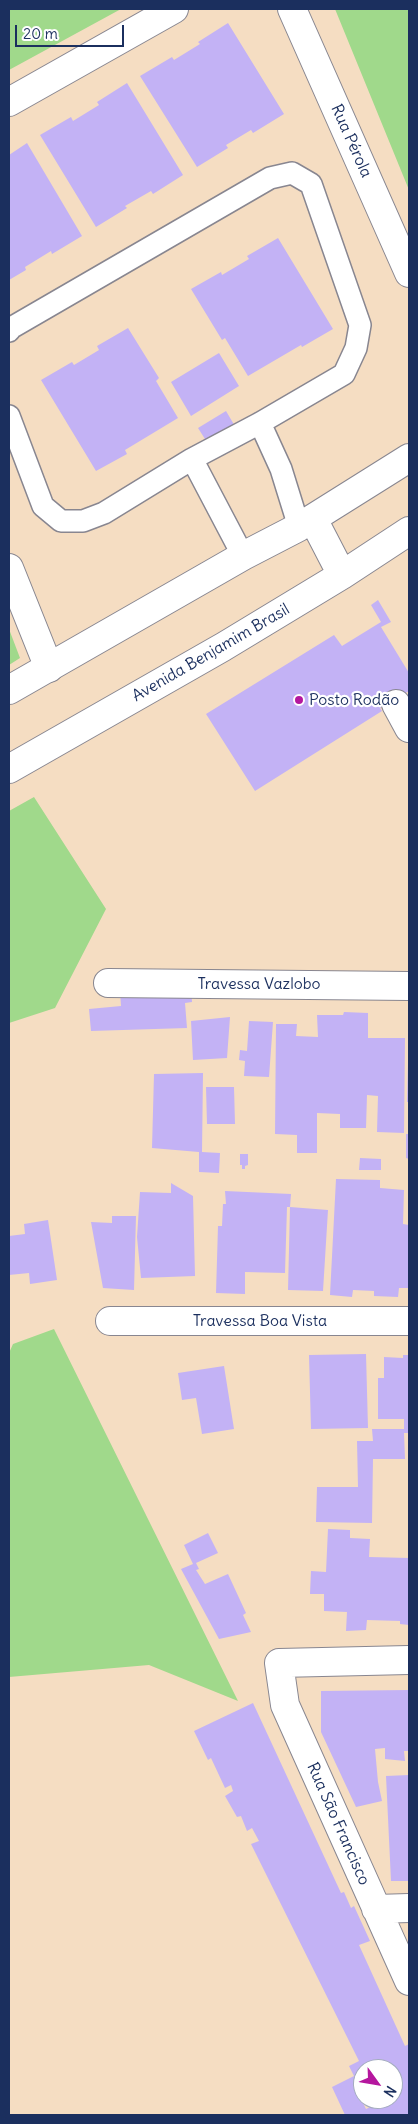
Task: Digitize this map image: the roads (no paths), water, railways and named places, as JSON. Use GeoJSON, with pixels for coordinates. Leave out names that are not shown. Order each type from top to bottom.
{"type":"FeatureCollection","features":[{"type":"Feature","properties":{"kind":"street"},"geometry":{"type":"LineString","coordinates":[[9,102],[174,9]]}},
{"type":"Feature","properties":{"kind":"street","name":"Rua Pérola"},"geometry":{"type":"LineString","coordinates":[[292,9],[409,273]]}},
{"type":"Feature","properties":{"kind":"street"},"geometry":{"type":"LineString","coordinates":[[9,690],[243,556],[306,523],[409,458]]}},
{"type":"Feature","properties":{"kind":"street"},"geometry":{"type":"LineString","coordinates":[[306,523],[342,575]]}},
{"type":"Feature","properties":{"kind":"street","name":"Avenida Benjamim Brasil"},"geometry":{"type":"LineString","coordinates":[[9,769],[223,647],[342,575],[409,531]]}},
{"type":"Feature","properties":{"kind":"street"},"geometry":{"type":"LineString","coordinates":[[9,568],[49,668]]}},
{"type":"Feature","properties":{"kind":"street"},"geometry":{"type":"LineString","coordinates":[[396,704],[409,728]]}},
{"type":"Feature","properties":{"kind":"street","name":"Travessa Vazlobo"},"geometry":{"type":"LineString","coordinates":[[108,983],[409,986]]}},
{"type":"Feature","properties":{"kind":"street","name":"Travessa Boa Vista"},"geometry":{"type":"LineString","coordinates":[[110,1320],[409,1320]]}},
{"type":"Feature","properties":{"kind":"street","name":"Rua São Francisco"},"geometry":{"type":"LineString","coordinates":[[409,1660],[279,1663],[285,1705],[409,1981]]}},
{"type":"Feature","properties":{"kind":"street"},"geometry":{"type":"LineString","coordinates":[[376,1909],[409,1908]]}},
{"type":"Feature","properties":{"kind":"lane"},"geometry":{"type":"LineString","coordinates":[[9,331],[11,328],[270,178],[292,173],[311,184],[360,325],[356,348],[344,374],[260,424],[192,459],[104,513],[84,521],[61,521],[43,506],[9,416]]}},
{"type":"Feature","properties":{"kind":"lane"},"geometry":{"type":"LineString","coordinates":[[260,424],[306,523]]}},
{"type":"Feature","properties":{"kind":"lane"},"geometry":{"type":"LineString","coordinates":[[192,459],[243,556]]}},
{"type":"Feature","properties":{"kind":"place","name":"Posto Rodão"},"geometry":{"type":"Point","coordinates":[299,700]}}]}
